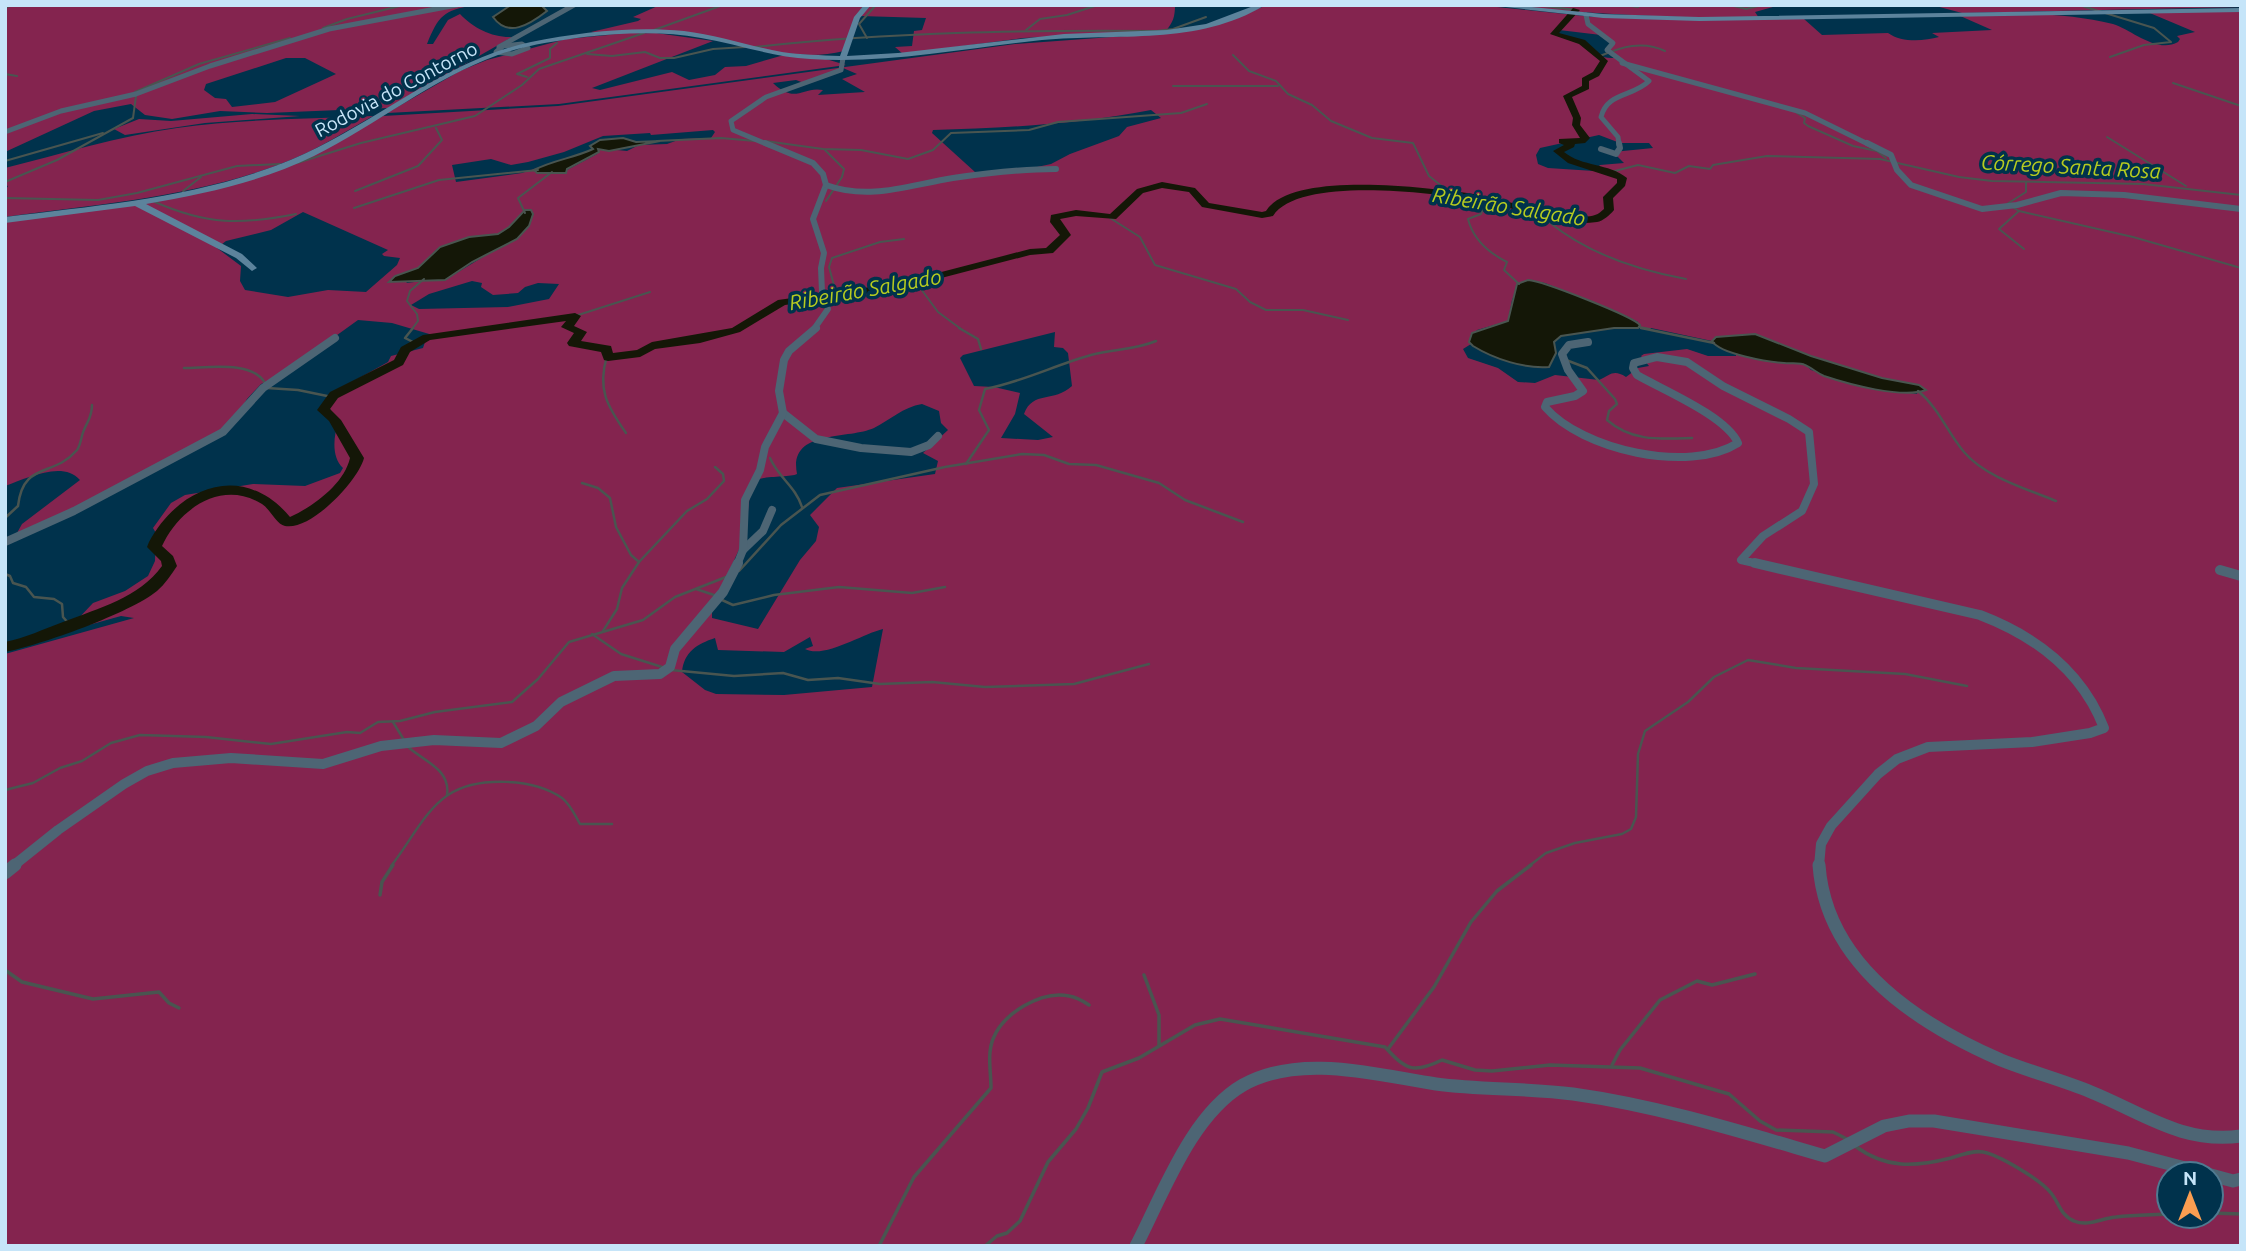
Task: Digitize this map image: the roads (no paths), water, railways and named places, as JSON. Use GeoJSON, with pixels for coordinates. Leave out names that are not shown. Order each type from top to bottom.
{"type":"FeatureCollection","features":[{"type":"Feature","properties":{"kind":"main road"},"geometry":{"type":"LineString","coordinates":[[869,5],[857,17],[843,58],[897,55],[1060,36],[1177,31],[1208,26],[1262,5]]}},
{"type":"Feature","properties":{"kind":"main road"},"geometry":{"type":"LineString","coordinates":[[1490,5],[1586,15],[1725,19],[2241,10]]}},
{"type":"Feature","properties":{"kind":"main road","name":"Rodovia do Contorno"},"geometry":{"type":"LineString","coordinates":[[5,220],[135,202],[228,184],[282,167],[336,141],[498,50],[567,37],[615,32],[667,32],[704,37],[784,55],[843,58]]}},
{"type":"Feature","properties":{"kind":"main road"},"geometry":{"type":"LineString","coordinates":[[476,62],[512,54]]}},
{"type":"Feature","properties":{"kind":"main road"},"geometry":{"type":"LineString","coordinates":[[135,202],[239,256],[252,268]]}},
{"type":"Feature","properties":{"kind":"street"},"geometry":{"type":"LineString","coordinates":[[5,132],[61,111],[136,94],[210,66],[329,29],[457,5]]}},
{"type":"Feature","properties":{"kind":"street"},"geometry":{"type":"LineString","coordinates":[[498,50],[574,5]]}},
{"type":"Feature","properties":{"kind":"street"},"geometry":{"type":"LineString","coordinates":[[1586,15],[1588,24],[1613,43],[1607,50],[1622,63],[1643,75],[1649,83],[1605,103],[1601,117],[1618,137],[1620,148],[1616,154],[1601,149]]}},
{"type":"Feature","properties":{"kind":"street"},"geometry":{"type":"LineString","coordinates":[[498,50],[512,54],[523,46],[513,39]]}},
{"type":"Feature","properties":{"kind":"street"},"geometry":{"type":"LineString","coordinates":[[743,550],[745,500],[760,470],[765,447],[783,413],[779,391],[782,363],[789,351],[824,318],[828,309],[822,296],[821,268],[824,253],[813,219],[827,185],[823,174],[813,163],[738,133],[730,124],[736,115],[753,105],[813,77],[841,70],[843,58]]}},
{"type":"Feature","properties":{"kind":"street"},"geometry":{"type":"LineString","coordinates":[[1622,63],[1805,113],[1891,155],[1897,170],[1911,184],[1976,208],[2017,205],[2061,194],[2124,195],[2241,209]]}},
{"type":"Feature","properties":{"kind":"street"},"geometry":{"type":"LineString","coordinates":[[827,185],[847,193],[869,194],[954,178],[1024,169],[1056,169]]}},
{"type":"Feature","properties":{"kind":"street"},"geometry":{"type":"LineString","coordinates":[[5,542],[74,511],[223,432],[238,420],[245,406],[262,388],[306,361],[335,338]]}},
{"type":"Feature","properties":{"kind":"street"},"geometry":{"type":"LineString","coordinates":[[1588,342],[1569,345],[1562,354],[1568,370],[1583,391],[1578,395],[1554,399],[1547,402],[1545,407],[1563,426],[1596,441],[1640,452],[1694,457],[1718,455],[1738,443],[1734,434],[1713,418],[1637,375],[1633,368],[1634,363],[1651,357],[1682,360],[1695,366],[1721,385],[1791,420],[1809,432],[1814,484],[1802,511],[1763,536],[1741,560],[1980,615],[2004,624],[2054,653],[2078,682],[2101,719],[2104,728],[2099,732],[2032,742],[1971,743],[1939,747],[1898,759],[1841,811],[1825,833],[1819,848],[1819,872],[1824,903],[1840,939],[1864,971],[1895,999],[1955,1036],[2002,1060],[2095,1093],[2187,1136],[2227,1139],[2241,1136]]}},
{"type":"Feature","properties":{"kind":"street"},"geometry":{"type":"LineString","coordinates":[[783,413],[811,437],[852,447],[911,452],[929,445],[938,436]]}},
{"type":"Feature","properties":{"kind":"street"},"geometry":{"type":"LineString","coordinates":[[5,873],[58,830],[124,784],[147,771],[173,763],[231,758],[323,764],[381,746],[434,740],[494,744],[508,741],[536,726],[561,702],[614,676],[660,674],[670,667],[678,644],[723,592],[743,550],[763,531],[772,510]]}},
{"type":"Feature","properties":{"kind":"street"},"geometry":{"type":"LineString","coordinates":[[2220,570],[2241,576]]}},
{"type":"Feature","properties":{"kind":"street"},"geometry":{"type":"LineString","coordinates":[[1136,1246],[1190,1141],[1213,1109],[1244,1085],[1276,1074],[1334,1067],[1438,1084],[1573,1094],[1697,1119],[1825,1156],[1844,1151],[1868,1133],[1888,1124],[1923,1120],[2128,1153],[2155,1160]]}},
{"type":"Feature","properties":{"kind":"waterway"},"geometry":{"type":"LineString","coordinates":[[323,28],[347,19],[404,5]]}},
{"type":"Feature","properties":{"kind":"waterway"},"geometry":{"type":"LineString","coordinates":[[654,30],[723,5]]}},
{"type":"Feature","properties":{"kind":"waterway"},"geometry":{"type":"LineString","coordinates":[[867,37],[859,24],[876,5]]}},
{"type":"Feature","properties":{"kind":"waterway"},"geometry":{"type":"LineString","coordinates":[[1026,30],[1040,19],[1067,15],[1098,5]]}},
{"type":"Feature","properties":{"kind":"waterway"},"geometry":{"type":"LineString","coordinates":[[1536,5],[1576,10]]}},
{"type":"Feature","properties":{"kind":"waterway","name":"Ribeirão Salgado"},"geometry":{"type":"LineString","coordinates":[[1588,5],[1608,5]]}},
{"type":"Feature","properties":{"kind":"waterway","name":"Ribeirão Salgado"},"geometry":{"type":"LineString","coordinates":[[1623,5],[1638,7],[1635,5]]}},
{"type":"Feature","properties":{"kind":"waterway","name":"Ribeirão Salgado"},"geometry":{"type":"LineString","coordinates":[[1730,5],[1746,9],[1762,5]]}},
{"type":"Feature","properties":{"kind":"waterway","name":"Ribeirão Salgado"},"geometry":{"type":"LineString","coordinates":[[2003,5],[2013,5]]}},
{"type":"Feature","properties":{"kind":"waterway","name":"Ribeirão Salgado"},"geometry":{"type":"LineString","coordinates":[[2019,5],[2029,5]]}},
{"type":"Feature","properties":{"kind":"waterway","name":"Ribeirão Salgado"},"geometry":{"type":"LineString","coordinates":[[2056,5],[2062,5]]}},
{"type":"Feature","properties":{"kind":"waterway"},"geometry":{"type":"LineString","coordinates":[[2079,5],[2154,28],[2171,42],[2144,45],[2110,57]]}},
{"type":"Feature","properties":{"kind":"waterway"},"geometry":{"type":"LineString","coordinates":[[5,8],[9,6]]}},
{"type":"Feature","properties":{"kind":"waterway","name":"Ribeirão Salgado"},"geometry":{"type":"LineString","coordinates":[[5,647],[33,640],[117,607],[152,587],[170,566],[168,559],[154,547],[164,528],[174,515],[188,504],[210,493],[234,491],[258,496],[274,506],[287,522],[306,515],[317,507],[349,476],[357,458],[335,420],[323,410],[334,395],[399,362],[405,350],[427,337],[575,316],[567,327],[581,332],[573,343],[607,349],[608,357],[640,353],[652,346],[700,339],[736,330],[782,302],[899,286],[1030,252],[1049,251],[1066,235],[1055,222],[1055,217],[1069,213],[1112,217],[1140,191],[1162,185],[1192,190],[1206,205],[1262,215],[1269,214],[1276,203],[1307,193],[1361,186],[1475,197],[1565,218],[1597,219],[1609,210],[1608,197],[1622,184],[1622,178],[1572,161],[1558,151],[1571,145],[1562,141],[1582,141],[1585,138],[1576,125],[1577,118],[1567,96],[1586,87],[1585,80],[1596,74],[1604,61],[1582,42],[1554,34],[1576,10]]}},
{"type":"Feature","properties":{"kind":"waterway"},"geometry":{"type":"LineString","coordinates":[[867,37],[956,33],[1157,31],[1173,29],[1206,17]]}},
{"type":"Feature","properties":{"kind":"waterway"},"geometry":{"type":"LineString","coordinates":[[297,163],[361,143],[475,116],[522,85],[539,69],[644,33]]}},
{"type":"Feature","properties":{"kind":"waterway"},"geometry":{"type":"LineString","coordinates":[[755,47],[867,37]]}},
{"type":"Feature","properties":{"kind":"waterway"},"geometry":{"type":"LineString","coordinates":[[135,92],[199,64],[290,38]]}},
{"type":"Feature","properties":{"kind":"waterway"},"geometry":{"type":"LineString","coordinates":[[527,77],[517,74],[550,58],[550,49],[557,43]]}},
{"type":"Feature","properties":{"kind":"waterway"},"geometry":{"type":"LineString","coordinates":[[1600,56],[1640,45],[1665,51]]}},
{"type":"Feature","properties":{"kind":"waterway"},"geometry":{"type":"LineString","coordinates":[[587,54],[612,56],[645,52],[660,58],[674,58],[713,49],[745,47]]}},
{"type":"Feature","properties":{"kind":"waterway"},"geometry":{"type":"LineString","coordinates":[[1233,55],[1249,71],[1276,81],[1288,94],[1312,105],[1331,121],[1372,138],[1413,143],[1429,176],[1453,195]]}},
{"type":"Feature","properties":{"kind":"waterway"},"geometry":{"type":"LineString","coordinates":[[5,74],[17,76]]}},
{"type":"Feature","properties":{"kind":"waterway"},"geometry":{"type":"LineString","coordinates":[[2173,83],[2241,106]]}},
{"type":"Feature","properties":{"kind":"waterway"},"geometry":{"type":"LineString","coordinates":[[1173,86],[1278,86]]}},
{"type":"Feature","properties":{"kind":"waterway"},"geometry":{"type":"LineString","coordinates":[[5,182],[57,160],[133,118],[136,96]]}},
{"type":"Feature","properties":{"kind":"waterway"},"geometry":{"type":"LineString","coordinates":[[765,141],[823,149],[861,150],[908,159],[933,150],[951,133],[1029,130],[1058,122],[1181,113],[1207,104]]}},
{"type":"Feature","properties":{"kind":"waterway"},"geometry":{"type":"LineString","coordinates":[[1797,113],[1805,118],[1804,123],[1808,126],[1853,146],[1877,151],[1886,158]]}},
{"type":"Feature","properties":{"kind":"waterway"},"geometry":{"type":"LineString","coordinates":[[355,191],[418,166],[442,140],[436,128]]}},
{"type":"Feature","properties":{"kind":"waterway"},"geometry":{"type":"LineString","coordinates":[[5,161],[103,133]]}},
{"type":"Feature","properties":{"kind":"waterway"},"geometry":{"type":"LineString","coordinates":[[2107,137],[2186,186]]}},
{"type":"Feature","properties":{"kind":"waterway"},"geometry":{"type":"LineString","coordinates":[[657,141],[721,138],[755,141]]}},
{"type":"Feature","properties":{"kind":"waterway"},"geometry":{"type":"LineString","coordinates":[[825,150],[844,169],[842,177],[826,201]]}},
{"type":"Feature","properties":{"kind":"waterway","name":"Córrego Santa Rosa"},"geometry":{"type":"LineString","coordinates":[[1611,172],[1638,165],[1675,173],[1689,166],[1710,169],[1713,165],[1767,156],[1880,159],[1959,177],[1992,181],[2143,184],[2241,195]]}},
{"type":"Feature","properties":{"kind":"waterway"},"geometry":{"type":"LineString","coordinates":[[5,198],[98,200],[137,193],[237,166],[280,164]]}},
{"type":"Feature","properties":{"kind":"waterway"},"geometry":{"type":"LineString","coordinates":[[354,208],[439,180],[538,170]]}},
{"type":"Feature","properties":{"kind":"waterway"},"geometry":{"type":"LineString","coordinates":[[525,213],[518,198],[552,172]]}},
{"type":"Feature","properties":{"kind":"waterway"},"geometry":{"type":"LineString","coordinates":[[184,193],[183,191],[201,177]]}},
{"type":"Feature","properties":{"kind":"waterway"},"geometry":{"type":"LineString","coordinates":[[2019,211],[2007,204],[2026,192],[2026,182]]}},
{"type":"Feature","properties":{"kind":"waterway"},"geometry":{"type":"LineString","coordinates":[[1491,201],[1485,204],[1481,214],[1468,219],[1470,226],[1483,245],[1507,262],[1504,270],[1519,284]]}},
{"type":"Feature","properties":{"kind":"waterway"},"geometry":{"type":"LineString","coordinates":[[155,202],[191,215],[224,221],[258,220],[296,214]]}},
{"type":"Feature","properties":{"kind":"waterway"},"geometry":{"type":"LineString","coordinates":[[2019,211],[2133,237],[2241,268]]}},
{"type":"Feature","properties":{"kind":"waterway"},"geometry":{"type":"LineString","coordinates":[[2019,211],[1999,229],[2024,249]]}},
{"type":"Feature","properties":{"kind":"waterway"},"geometry":{"type":"LineString","coordinates":[[1553,215],[1549,222],[1597,252],[1649,271],[1686,279]]}},
{"type":"Feature","properties":{"kind":"waterway"},"geometry":{"type":"LineString","coordinates":[[1110,218],[1140,237],[1155,265],[1236,289],[1250,302],[1266,310],[1303,310],[1348,320]]}},
{"type":"Feature","properties":{"kind":"waterway"},"geometry":{"type":"LineString","coordinates":[[827,295],[835,289],[829,267],[832,258],[880,242],[904,239]]}},
{"type":"Feature","properties":{"kind":"waterway"},"geometry":{"type":"LineString","coordinates":[[412,329],[418,321],[417,314],[407,301],[410,291],[424,279]]}},
{"type":"Feature","properties":{"kind":"waterway"},"geometry":{"type":"LineString","coordinates":[[905,284],[921,289],[938,312],[961,329]]}},
{"type":"Feature","properties":{"kind":"waterway"},"geometry":{"type":"LineString","coordinates":[[575,316],[650,292]]}},
{"type":"Feature","properties":{"kind":"waterway"},"geometry":{"type":"LineString","coordinates":[[1639,327],[1650,329]]}},
{"type":"Feature","properties":{"kind":"waterway"},"geometry":{"type":"LineString","coordinates":[[413,328],[405,338],[415,343]]}},
{"type":"Feature","properties":{"kind":"waterway"},"geometry":{"type":"LineString","coordinates":[[959,328],[978,339],[981,349]]}},
{"type":"Feature","properties":{"kind":"waterway"},"geometry":{"type":"LineString","coordinates":[[1641,328],[1714,343]]}},
{"type":"Feature","properties":{"kind":"waterway"},"geometry":{"type":"LineString","coordinates":[[966,463],[989,430],[979,410],[985,389],[1091,355],[1156,341]]}},
{"type":"Feature","properties":{"kind":"waterway"},"geometry":{"type":"LineString","coordinates":[[607,356],[603,378],[606,397],[626,433]]}},
{"type":"Feature","properties":{"kind":"waterway"},"geometry":{"type":"LineString","coordinates":[[1566,360],[1587,368],[1615,399],[1617,404],[1609,411],[1607,420],[1617,427],[1647,438],[1692,438]]}},
{"type":"Feature","properties":{"kind":"waterway"},"geometry":{"type":"LineString","coordinates":[[184,368],[240,368],[259,376],[265,383]]}},
{"type":"Feature","properties":{"kind":"waterway"},"geometry":{"type":"LineString","coordinates":[[267,388],[298,390],[332,397]]}},
{"type":"Feature","properties":{"kind":"waterway"},"geometry":{"type":"LineString","coordinates":[[1918,391],[1932,405],[1964,452],[1983,469],[2056,501]]}},
{"type":"Feature","properties":{"kind":"waterway"},"geometry":{"type":"LineString","coordinates":[[5,518],[18,506],[26,482],[68,459],[77,450],[91,416],[92,405]]}},
{"type":"Feature","properties":{"kind":"waterway"},"geometry":{"type":"LineString","coordinates":[[966,463],[1022,454],[1044,455],[1069,464],[1096,465],[1159,483],[1185,500],[1243,522]]}},
{"type":"Feature","properties":{"kind":"waterway"},"geometry":{"type":"LineString","coordinates":[[770,458],[802,507]]}},
{"type":"Feature","properties":{"kind":"waterway"},"geometry":{"type":"LineString","coordinates":[[739,571],[781,525],[820,495],[966,463]]}},
{"type":"Feature","properties":{"kind":"waterway"},"geometry":{"type":"LineString","coordinates":[[639,562],[687,511],[707,499],[724,481],[723,474],[715,467]]}},
{"type":"Feature","properties":{"kind":"waterway"},"geometry":{"type":"LineString","coordinates":[[582,483],[598,488],[610,498],[616,527],[631,555],[639,562]]}},
{"type":"Feature","properties":{"kind":"waterway"},"geometry":{"type":"LineString","coordinates":[[603,631],[617,609],[622,588],[639,562]]}},
{"type":"Feature","properties":{"kind":"waterway"},"geometry":{"type":"LineString","coordinates":[[5,574],[10,576],[13,583],[26,587],[34,597],[54,599],[62,604],[63,617],[70,625]]}},
{"type":"Feature","properties":{"kind":"waterway"},"geometry":{"type":"LineString","coordinates":[[593,635],[643,620],[675,597],[726,577]]}},
{"type":"Feature","properties":{"kind":"waterway"},"geometry":{"type":"LineString","coordinates":[[722,600],[733,605],[774,595],[839,587],[912,593],[945,587]]}},
{"type":"Feature","properties":{"kind":"waterway"},"geometry":{"type":"LineString","coordinates":[[696,589],[717,596]]}},
{"type":"Feature","properties":{"kind":"waterway"},"geometry":{"type":"LineString","coordinates":[[5,790],[33,783],[60,768],[82,761],[111,743],[140,735],[206,737],[271,744],[347,732],[360,733],[378,722],[400,721],[435,712],[512,702],[538,679],[569,642],[593,635]]}},
{"type":"Feature","properties":{"kind":"waterway"},"geometry":{"type":"LineString","coordinates":[[593,635],[621,654],[662,667]]}},
{"type":"Feature","properties":{"kind":"waterway"},"geometry":{"type":"LineString","coordinates":[[1529,866],[1546,853],[1575,843],[1622,834],[1631,829],[1636,817],[1638,754],[1645,731],[1688,702],[1714,677],[1748,660],[1796,668],[1905,674],[1967,686]]}},
{"type":"Feature","properties":{"kind":"waterway"},"geometry":{"type":"LineString","coordinates":[[671,670],[734,676],[783,673],[808,680],[838,678],[880,684],[932,682],[985,687],[1074,684],[1149,664]]}},
{"type":"Feature","properties":{"kind":"waterway"},"geometry":{"type":"LineString","coordinates":[[393,722],[404,740]]}},
{"type":"Feature","properties":{"kind":"waterway"},"geometry":{"type":"LineString","coordinates":[[407,746],[445,778],[447,795]]}},
{"type":"Feature","properties":{"kind":"waterway"},"geometry":{"type":"LineString","coordinates":[[391,866],[439,802],[460,789],[489,782],[536,786],[562,798],[580,824],[612,824]]}},
{"type":"Feature","properties":{"kind":"waterway"},"geometry":{"type":"LineString","coordinates":[[380,895],[382,882],[393,865]]}},
{"type":"Feature","properties":{"kind":"waterway"},"geometry":{"type":"LineString","coordinates":[[1388,1049],[1434,987],[1471,922],[1497,891],[1531,865]]}},
{"type":"Feature","properties":{"kind":"waterway"},"geometry":{"type":"LineString","coordinates":[[5,970],[22,982],[93,999],[159,992],[169,1003],[179,1008]]}},
{"type":"Feature","properties":{"kind":"waterway"},"geometry":{"type":"LineString","coordinates":[[1612,1065],[1620,1050],[1660,1000],[1697,981],[1712,985],[1755,974]]}},
{"type":"Feature","properties":{"kind":"waterway"},"geometry":{"type":"LineString","coordinates":[[1144,975],[1159,1015],[1159,1045]]}},
{"type":"Feature","properties":{"kind":"waterway"},"geometry":{"type":"LineString","coordinates":[[879,1246],[914,1177],[991,1088],[991,1045],[1005,1020],[1036,1000],[1058,995],[1079,999],[1089,1005]]}},
{"type":"Feature","properties":{"kind":"waterway"},"geometry":{"type":"LineString","coordinates":[[985,1246],[997,1236],[1007,1233],[1020,1221],[1048,1162],[1076,1129],[1088,1108],[1102,1072],[1139,1058],[1195,1025],[1220,1019],[1385,1047],[1405,1065],[1417,1068],[1442,1060],[1475,1070],[1492,1071],[1550,1065],[1640,1068],[1729,1094],[1760,1121],[1776,1130],[1833,1132],[1847,1139]]}},
{"type":"Feature","properties":{"kind":"waterway"},"geometry":{"type":"LineString","coordinates":[[1855,1146],[1878,1159],[1901,1164],[1925,1163],[1975,1152],[1990,1154],[2029,1175],[2051,1193],[2066,1216],[2079,1223],[2122,1216],[2155,1215]]}},
{"type":"Feature","properties":{"kind":"waterway"},"geometry":{"type":"LineString","coordinates":[[2225,1213],[2241,1214]]}}]}
